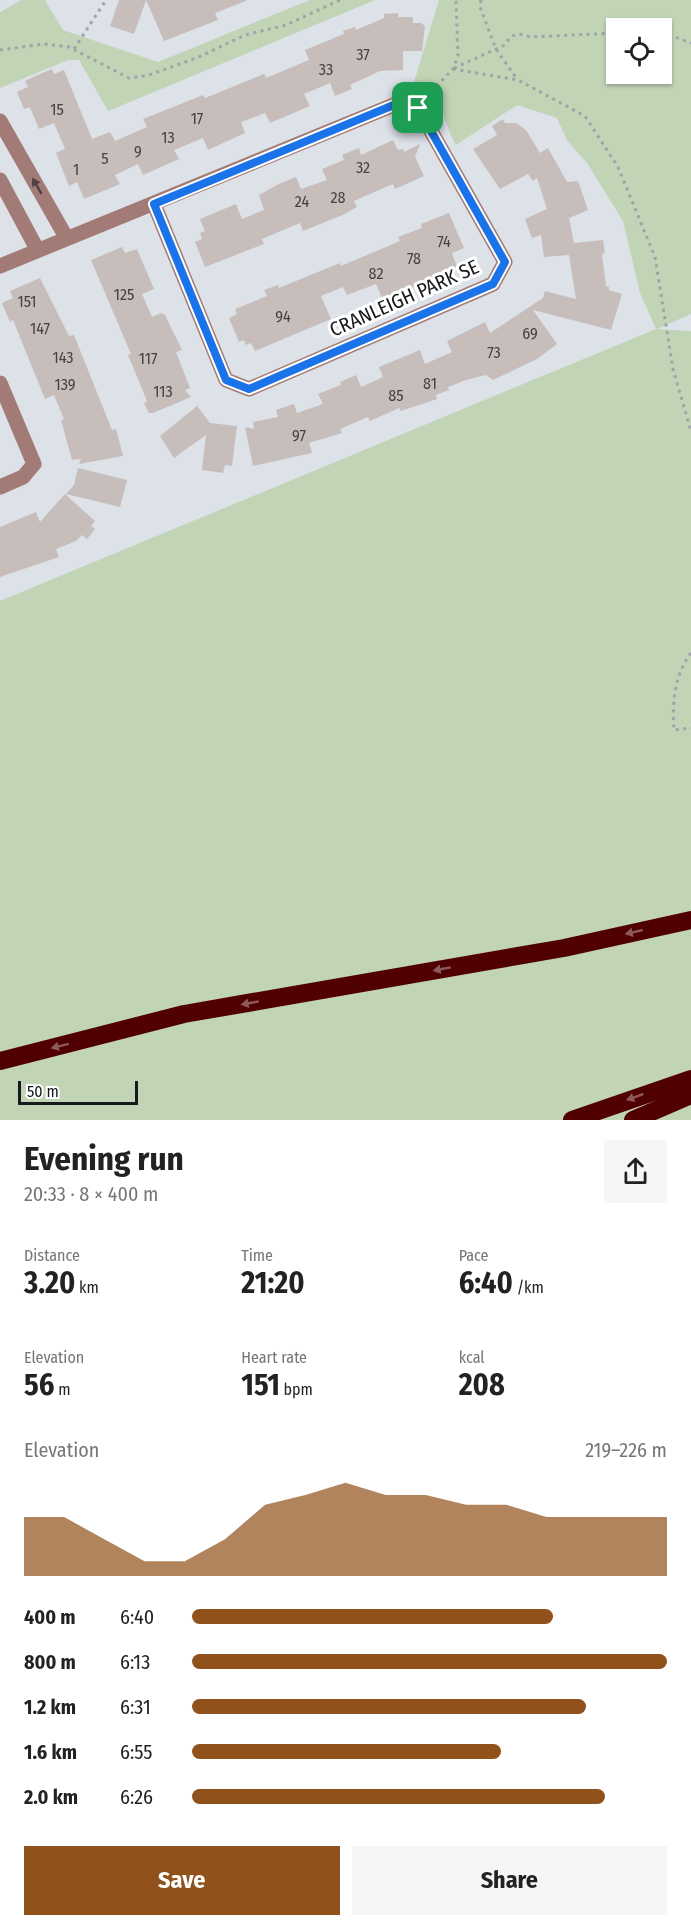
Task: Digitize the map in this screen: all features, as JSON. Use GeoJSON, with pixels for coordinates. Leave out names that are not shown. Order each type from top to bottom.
{"type":"FeatureCollection","features":[{"type":"Feature","properties":{"kind":"highway"},"geometry":{"type":"LineString","coordinates":[[0,1061],[184,1014],[564,948],[691,920]]}},
{"type":"Feature","properties":{"kind":"highway"},"geometry":{"type":"LineString","coordinates":[[572,1120],[691,1079]]}},
{"type":"Feature","properties":{"kind":"highway"},"geometry":{"type":"LineString","coordinates":[[633,1120],[691,1095]]}},
{"type":"Feature","properties":{"kind":"street"},"geometry":{"type":"LineString","coordinates":[[0,266],[66,237],[154,204],[401,102],[418,108]]}},
{"type":"Feature","properties":{"kind":"street","name":"CRANLEIGH PARK SE"},"geometry":{"type":"LineString","coordinates":[[154,204],[226,380],[249,389],[493,284],[505,262],[418,108]]}},
{"type":"Feature","properties":{"kind":"street"},"geometry":{"type":"LineString","coordinates":[[0,121],[66,237]]}},
{"type":"Feature","properties":{"kind":"street"},"geometry":{"type":"LineString","coordinates":[[0,180],[37,249]]}},
{"type":"Feature","properties":{"kind":"street"},"geometry":{"type":"LineString","coordinates":[[0,383],[34,464],[22,477],[0,487]]}},
{"type":"Feature","properties":{"kind":"path"},"geometry":{"type":"LineString","coordinates":[[74,49],[106,0]]}},
{"type":"Feature","properties":{"kind":"path"},"geometry":{"type":"LineString","coordinates":[[0,51],[44,44],[74,49],[129,78],[149,75],[199,57],[245,35],[286,25],[340,0]]}},
{"type":"Feature","properties":{"kind":"path"},"geometry":{"type":"LineString","coordinates":[[453,69],[458,56],[456,0]]}},
{"type":"Feature","properties":{"kind":"path"},"geometry":{"type":"LineString","coordinates":[[482,0],[480,7],[496,49],[518,80]]}},
{"type":"Feature","properties":{"kind":"path"},"geometry":{"type":"LineString","coordinates":[[418,108],[438,82],[453,69],[496,49],[519,34],[531,38],[606,34]]}},
{"type":"Feature","properties":{"kind":"path"},"geometry":{"type":"LineString","coordinates":[[672,36],[691,43]]}},
{"type":"Feature","properties":{"kind":"path"},"geometry":{"type":"LineString","coordinates":[[453,69],[518,80],[585,116],[618,167],[655,257],[673,369],[691,431]]}},
{"type":"Feature","properties":{"kind":"path"},"geometry":{"type":"LineString","coordinates":[[691,653],[682,665],[672,705],[674,730],[691,728]]}},
{"type":"Feature","properties":{"kind":"green space"},"geometry":{"type":"Polygon","coordinates":[[[21,0],[45,0],[63,30],[158,62],[310,0],[375,0],[108,111],[79,60],[68,60],[0,88],[0,12],[21,0]]]}},
{"type":"Feature","properties":{"kind":"green space"},"geometry":{"type":"Polygon","coordinates":[[[439,0],[691,0],[691,314],[657,329],[691,331],[691,1120],[0,1120],[0,601],[656,329],[640,293],[623,221],[587,163],[567,140],[557,118],[517,105],[456,145],[437,101],[414,82],[439,0]]]}},
{"type":"Feature","properties":{"kind":"building"},"geometry":{"type":"Polygon","coordinates":[[[119,0],[146,0],[134,34],[110,26],[119,0]]]}},
{"type":"Feature","properties":{"kind":"building"},"geometry":{"type":"Polygon","coordinates":[[[146,0],[246,1],[215,13],[218,20],[164,41],[146,0]]]}},
{"type":"Feature","properties":{"kind":"building"},"geometry":{"type":"Polygon","coordinates":[[[398,13],[398,17],[413,17],[413,23],[421,23],[425,26],[422,51],[403,51],[403,70],[380,71],[350,85],[352,89],[335,96],[330,83],[304,94],[310,106],[270,123],[265,113],[241,122],[245,133],[208,150],[203,138],[174,150],[179,159],[143,175],[138,164],[115,175],[120,184],[84,199],[77,182],[69,186],[56,153],[65,149],[54,123],[39,129],[30,107],[24,109],[17,92],[28,87],[25,81],[31,78],[52,69],[54,74],[64,70],[92,139],[110,132],[115,141],[147,127],[143,119],[203,95],[205,98],[264,74],[266,78],[309,60],[305,50],[344,34],[343,31],[355,27],[356,30],[384,18],[384,14],[398,13]]]}},
{"type":"Feature","properties":{"kind":"building"},"geometry":{"type":"Polygon","coordinates":[[[503,119],[505,123],[516,123],[526,130],[540,153],[548,148],[567,182],[578,181],[588,210],[569,218],[574,243],[603,240],[605,253],[602,254],[606,286],[609,290],[622,294],[611,330],[533,310],[557,344],[537,359],[493,380],[486,375],[466,380],[448,387],[449,390],[436,395],[437,399],[401,411],[399,408],[370,421],[368,417],[340,429],[342,433],[309,443],[312,453],[253,466],[245,427],[254,429],[253,422],[278,417],[276,410],[294,404],[297,413],[323,404],[318,394],[341,385],[340,382],[356,375],[361,387],[383,377],[379,367],[420,350],[425,364],[452,352],[447,341],[485,322],[490,333],[543,298],[545,291],[576,299],[569,255],[544,257],[541,235],[532,238],[525,219],[547,209],[537,178],[533,181],[528,174],[500,189],[473,149],[497,135],[492,126],[503,119]]]}},
{"type":"Feature","properties":{"kind":"building"},"geometry":{"type":"Polygon","coordinates":[[[393,140],[398,150],[403,149],[404,152],[420,144],[415,157],[424,176],[395,189],[393,184],[354,201],[357,207],[345,214],[303,231],[300,223],[262,239],[264,244],[205,267],[195,242],[202,239],[200,233],[205,231],[200,219],[236,204],[242,219],[264,210],[259,195],[279,184],[296,177],[301,189],[327,180],[322,169],[344,160],[342,155],[359,148],[361,155],[393,140]]]}},
{"type":"Feature","properties":{"kind":"building"},"geometry":{"type":"Polygon","coordinates":[[[449,213],[464,248],[452,253],[457,267],[407,290],[382,298],[376,284],[347,295],[343,287],[321,296],[331,319],[255,351],[251,343],[246,345],[244,340],[239,342],[229,318],[237,314],[235,309],[267,296],[264,290],[278,285],[279,288],[340,263],[341,266],[400,241],[398,237],[422,228],[421,224],[449,213]]]}},
{"type":"Feature","properties":{"kind":"building"},"geometry":{"type":"Polygon","coordinates":[[[122,247],[125,253],[137,249],[154,289],[142,294],[152,317],[161,313],[165,315],[182,350],[176,352],[190,388],[185,390],[191,397],[153,413],[149,413],[144,403],[147,402],[128,355],[131,354],[91,260],[122,247]]]}},
{"type":"Feature","properties":{"kind":"building"},"geometry":{"type":"Polygon","coordinates":[[[40,278],[69,336],[74,335],[112,430],[116,429],[123,456],[79,464],[81,459],[72,460],[61,420],[64,419],[54,395],[45,399],[13,320],[10,322],[2,303],[13,298],[10,291],[40,278]]]}},
{"type":"Feature","properties":{"kind":"building"},"geometry":{"type":"Polygon","coordinates":[[[197,406],[210,423],[237,426],[232,466],[225,465],[223,473],[202,470],[206,435],[174,458],[160,436],[197,406]]]}},
{"type":"Feature","properties":{"kind":"building"},"geometry":{"type":"Polygon","coordinates":[[[78,468],[127,480],[120,507],[66,494],[74,485],[78,468]]]}},
{"type":"Feature","properties":{"kind":"building"},"geometry":{"type":"Polygon","coordinates":[[[65,494],[95,521],[91,526],[95,529],[87,539],[82,535],[76,541],[56,549],[59,557],[0,577],[0,527],[36,512],[40,522],[65,494]]]}},
{"type":"Feature","properties":{"kind":"route"},"geometry":{"type":"LineString","coordinates":[[401,102],[418,108],[505,262],[493,284],[249,389],[226,380],[154,204],[401,102]]}}]}
